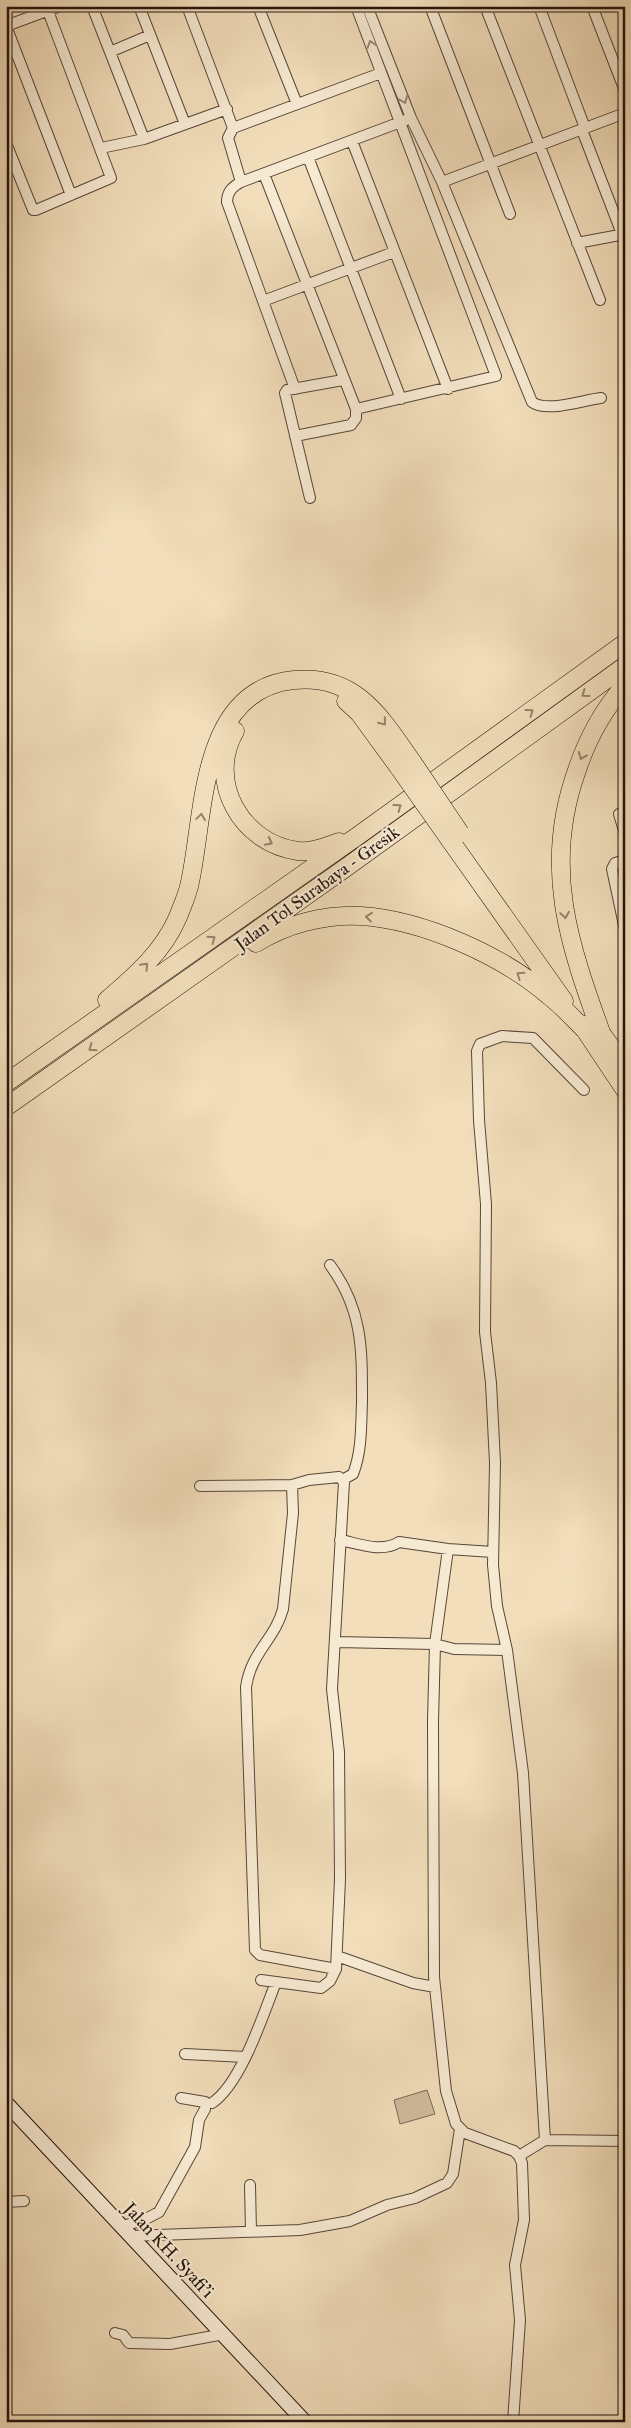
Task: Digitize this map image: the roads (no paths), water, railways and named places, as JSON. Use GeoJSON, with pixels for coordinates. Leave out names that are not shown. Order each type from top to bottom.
{"type":"FeatureCollection","features":[{"type":"Feature","properties":{"kind":"highway","name":"Jalan Tol Surabaya - Gresik"},"geometry":{"type":"LineString","coordinates":[[10,1080],[359,836],[625,643]]}},
{"type":"Feature","properties":{"kind":"highway","name":"Jalan Tol Surabaya - Gresik"},"geometry":{"type":"LineString","coordinates":[[6,1107],[132,1020],[625,666]]}},
{"type":"Feature","properties":{"kind":"highway"},"geometry":{"type":"LineString","coordinates":[[10,1080],[133,978],[150,961],[170,932],[190,883],[211,756],[226,725],[236,710],[264,689],[291,680],[309,679],[334,683],[357,694],[375,712],[407,766],[625,1090]]}},
{"type":"Feature","properties":{"kind":"highway"},"geometry":{"type":"LineString","coordinates":[[602,1035],[578,970],[566,922],[562,888],[561,830],[569,792],[582,754],[596,728],[625,685]]}},
{"type":"Feature","properties":{"kind":"highway"},"geometry":{"type":"LineString","coordinates":[[359,836],[318,849],[300,852],[274,844],[247,826],[232,804],[224,775],[226,752],[238,724],[254,708],[277,696],[296,690],[325,691],[338,695],[360,713],[407,766]]}},
{"type":"Feature","properties":{"kind":"highway"},"geometry":{"type":"LineString","coordinates":[[455,836],[625,1066]]}},
{"type":"Feature","properties":{"kind":"highway"},"geometry":{"type":"LineString","coordinates":[[132,1020],[270,934],[300,924],[333,917],[360,916],[411,926],[467,945],[505,966],[547,994],[584,1029]]}},
{"type":"Feature","properties":{"kind":"main road","name":"Jalan KH. Syafi'i"},"geometry":{"type":"LineString","coordinates":[[6,2103],[305,2422]]}},
{"type":"Feature","properties":{"kind":"street"},"geometry":{"type":"LineString","coordinates":[[60,6],[6,26],[71,195]]}},
{"type":"Feature","properties":{"kind":"street"},"geometry":{"type":"LineString","coordinates":[[92,6],[144,139]]}},
{"type":"Feature","properties":{"kind":"street"},"geometry":{"type":"LineString","coordinates":[[139,6],[185,124]]}},
{"type":"Feature","properties":{"kind":"street"},"geometry":{"type":"LineString","coordinates":[[187,6],[233,128]]}},
{"type":"Feature","properties":{"kind":"street"},"geometry":{"type":"LineString","coordinates":[[258,6],[297,104]]}},
{"type":"Feature","properties":{"kind":"street"},"geometry":{"type":"LineString","coordinates":[[356,6],[496,376],[492,379],[356,409]]}},
{"type":"Feature","properties":{"kind":"street"},"geometry":{"type":"LineString","coordinates":[[367,6],[411,118],[442,182],[532,402],[538,407],[601,398]]}},
{"type":"Feature","properties":{"kind":"street"},"geometry":{"type":"LineString","coordinates":[[430,6],[510,214]]}},
{"type":"Feature","properties":{"kind":"street"},"geometry":{"type":"LineString","coordinates":[[485,6],[600,300]]}},
{"type":"Feature","properties":{"kind":"street"},"geometry":{"type":"LineString","coordinates":[[539,6],[623,234],[577,243]]}},
{"type":"Feature","properties":{"kind":"street"},"geometry":{"type":"LineString","coordinates":[[592,6],[625,92]]}},
{"type":"Feature","properties":{"kind":"street"},"geometry":{"type":"LineString","coordinates":[[6,143],[33,210],[111,178],[48,11]]}},
{"type":"Feature","properties":{"kind":"street"},"geometry":{"type":"LineString","coordinates":[[110,52],[150,35]]}},
{"type":"Feature","properties":{"kind":"street"},"geometry":{"type":"LineString","coordinates":[[241,182],[228,138],[233,128],[381,73]]}},
{"type":"Feature","properties":{"kind":"street"},"geometry":{"type":"LineString","coordinates":[[101,148],[144,139],[226,110]]}},
{"type":"Feature","properties":{"kind":"street"},"geometry":{"type":"LineString","coordinates":[[442,182],[625,113]]}},
{"type":"Feature","properties":{"kind":"street"},"geometry":{"type":"LineString","coordinates":[[295,389],[227,202],[227,196],[232,187],[241,182],[411,118]]}},
{"type":"Feature","properties":{"kind":"street"},"geometry":{"type":"LineString","coordinates":[[352,141],[448,389]]}},
{"type":"Feature","properties":{"kind":"street"},"geometry":{"type":"LineString","coordinates":[[308,157],[400,399]]}},
{"type":"Feature","properties":{"kind":"street"},"geometry":{"type":"LineString","coordinates":[[264,174],[343,380],[356,409],[356,418],[351,425],[295,436]]}},
{"type":"Feature","properties":{"kind":"street"},"geometry":{"type":"LineString","coordinates":[[263,301],[394,252]]}},
{"type":"Feature","properties":{"kind":"street"},"geometry":{"type":"LineString","coordinates":[[310,498],[284,395],[287,390],[343,380]]}},
{"type":"Feature","properties":{"kind":"street"},"geometry":{"type":"LineString","coordinates":[[619,814],[625,834]]}},
{"type":"Feature","properties":{"kind":"street"},"geometry":{"type":"LineString","coordinates":[[625,860],[615,863],[612,869],[625,930]]}},
{"type":"Feature","properties":{"kind":"street"},"geometry":{"type":"LineString","coordinates":[[545,2140],[523,1773],[507,1650],[497,1606],[494,1552],[495,1463],[491,1383],[485,1332],[486,1204],[479,1120],[477,1051],[480,1044],[490,1038],[502,1036],[533,1038],[584,1090]]}},
{"type":"Feature","properties":{"kind":"street"},"geometry":{"type":"LineString","coordinates":[[200,1486],[292,1485],[309,1480],[339,1477],[344,1479],[353,1474],[360,1453],[362,1357],[356,1316],[347,1291],[330,1265]]}},
{"type":"Feature","properties":{"kind":"street"},"geometry":{"type":"LineString","coordinates":[[260,1980],[321,1988],[330,1981],[336,1969],[340,1879],[339,1752],[332,1689],[344,1479]]}},
{"type":"Feature","properties":{"kind":"street"},"geometry":{"type":"LineString","coordinates":[[292,1485],[293,1513],[283,1609],[279,1621],[252,1664],[246,1687],[256,1950],[260,1955],[336,1969]]}},
{"type":"Feature","properties":{"kind":"street"},"geometry":{"type":"LineString","coordinates":[[340,1540],[384,1548],[393,1547],[400,1542],[448,1549],[494,1552]]}},
{"type":"Feature","properties":{"kind":"street"},"geometry":{"type":"LineString","coordinates":[[448,1549],[435,1644],[435,1987],[446,2091],[452,2117],[460,2129],[474,2137],[514,2151],[519,2156],[522,2167],[524,2211],[515,2265],[520,2320],[513,2422]]}},
{"type":"Feature","properties":{"kind":"street"},"geometry":{"type":"LineString","coordinates":[[336,1642],[435,1644],[454,1649],[507,1650]]}},
{"type":"Feature","properties":{"kind":"street"},"geometry":{"type":"LineString","coordinates":[[338,1956],[412,1983],[435,1987]]}},
{"type":"Feature","properties":{"kind":"street"},"geometry":{"type":"LineString","coordinates":[[126,2231],[159,2212],[195,2147],[198,2120],[208,2105],[225,2092],[245,2057],[276,1982]]}},
{"type":"Feature","properties":{"kind":"street"},"geometry":{"type":"LineString","coordinates":[[185,2054],[245,2057]]}},
{"type":"Feature","properties":{"kind":"street"},"geometry":{"type":"LineString","coordinates":[[181,2098],[208,2105]]}},
{"type":"Feature","properties":{"kind":"street"},"geometry":{"type":"LineString","coordinates":[[126,2231],[251,2232],[300,2230],[343,2224],[388,2205],[405,2202],[436,2189],[452,2178],[460,2129]]}},
{"type":"Feature","properties":{"kind":"street"},"geometry":{"type":"LineString","coordinates":[[519,2156],[545,2140],[625,2141]]}},
{"type":"Feature","properties":{"kind":"street"},"geometry":{"type":"LineString","coordinates":[[250,2185],[251,2232]]}},
{"type":"Feature","properties":{"kind":"street"},"geometry":{"type":"LineString","coordinates":[[6,2202],[24,2201]]}},
{"type":"Feature","properties":{"kind":"street"},"geometry":{"type":"LineString","coordinates":[[115,2333],[123,2335],[129,2343],[157,2344],[224,2334]]}}]}
